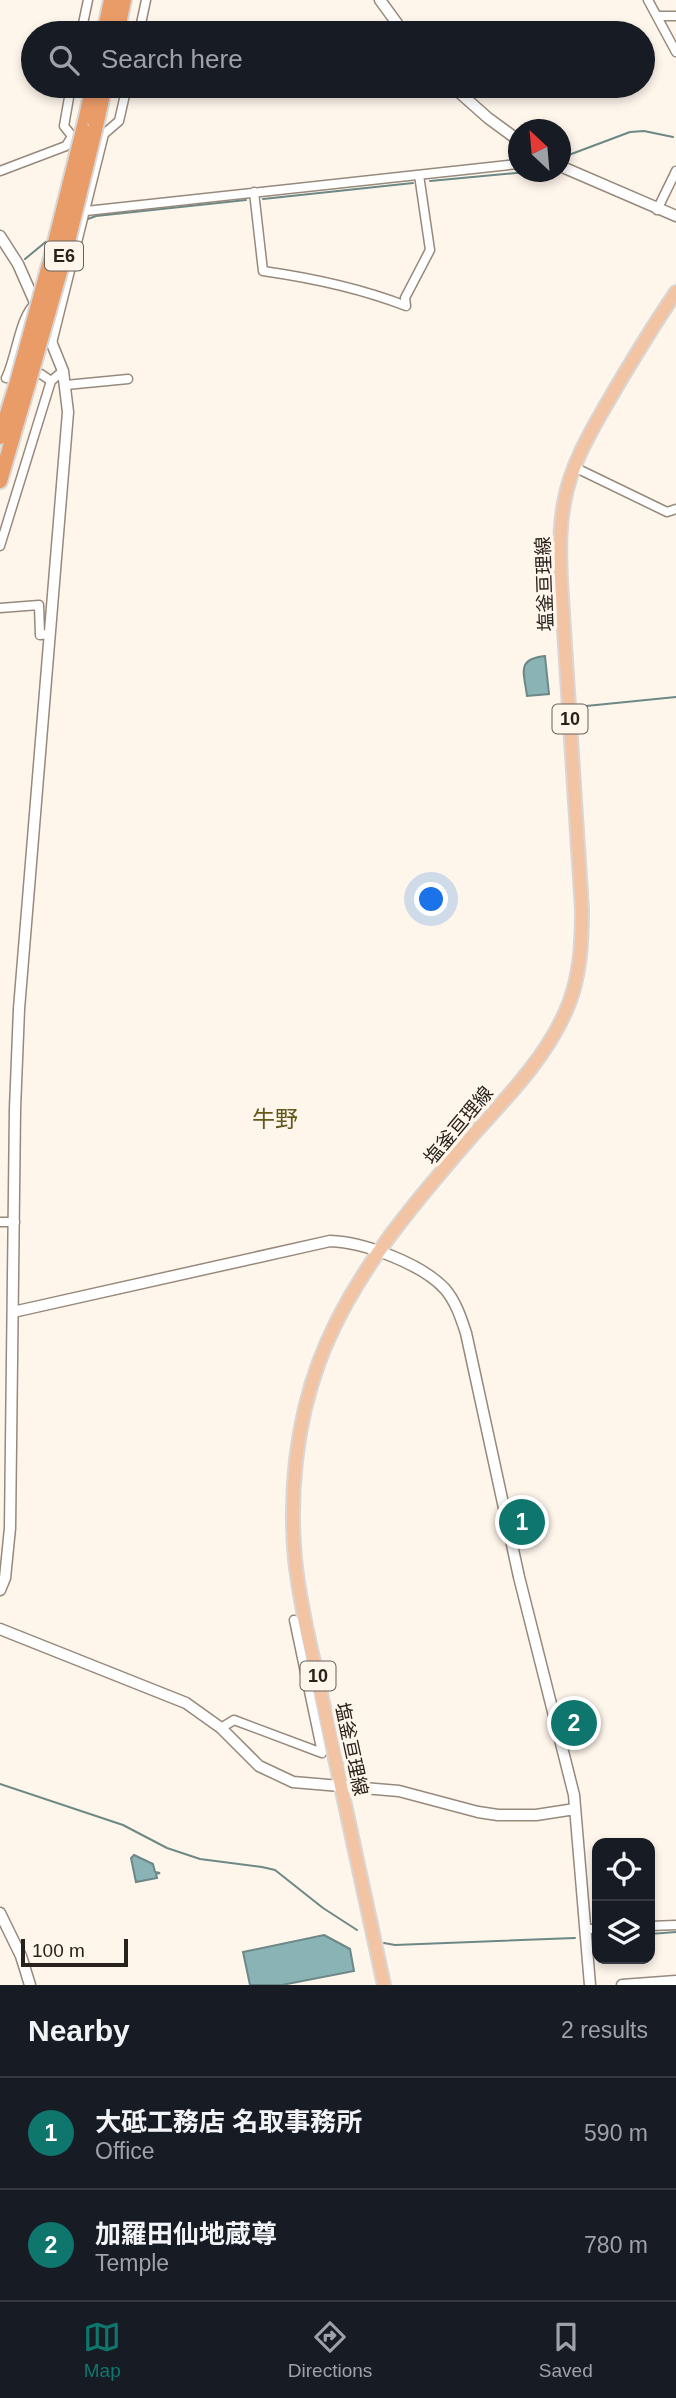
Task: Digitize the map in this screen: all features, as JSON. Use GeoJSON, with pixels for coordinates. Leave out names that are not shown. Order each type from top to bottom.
{"type":"FeatureCollection","features":[{"type":"Feature","properties":{"kind":"highway"},"geometry":{"type":"LineString","coordinates":[[107,21],[111,0]]}},
{"type":"Feature","properties":{"kind":"highway"},"geometry":{"type":"LineString","coordinates":[[120,21],[124,0]]}},
{"type":"Feature","properties":{"kind":"highway","name":"E6"},"geometry":{"type":"LineString","coordinates":[[89,131],[92,98]]}},
{"type":"Feature","properties":{"kind":"highway","name":"E6"},"geometry":{"type":"LineString","coordinates":[[0,437],[13,381],[101,98]]}},
{"type":"Feature","properties":{"kind":"highway","name":"E6"},"geometry":{"type":"LineString","coordinates":[[0,481],[13,381]]}},
{"type":"Feature","properties":{"kind":"main road","name":"塩釜亘理線"},"geometry":{"type":"LineString","coordinates":[[384,1985],[340,1787],[295,1559],[293,1498],[296,1459],[318,1364],[345,1303],[378,1252],[538,1059],[566,1012],[580,961],[582,910],[561,563],[564,502],[574,467],[585,442],[633,357],[676,293]]}},
{"type":"Feature","properties":{"kind":"street"},"geometry":{"type":"LineString","coordinates":[[84,21],[88,0]]}},
{"type":"Feature","properties":{"kind":"street"},"geometry":{"type":"LineString","coordinates":[[142,21],[146,0]]}},
{"type":"Feature","properties":{"kind":"street"},"geometry":{"type":"LineString","coordinates":[[380,0],[395,21]]}},
{"type":"Feature","properties":{"kind":"street"},"geometry":{"type":"LineString","coordinates":[[648,0],[676,52]]}},
{"type":"Feature","properties":{"kind":"street"},"geometry":{"type":"LineString","coordinates":[[657,16],[676,16]]}},
{"type":"Feature","properties":{"kind":"street"},"geometry":{"type":"LineString","coordinates":[[69,98],[64,126],[89,131]]}},
{"type":"Feature","properties":{"kind":"street"},"geometry":{"type":"LineString","coordinates":[[0,171],[66,146],[89,131],[119,121],[124,98]]}},
{"type":"Feature","properties":{"kind":"street"},"geometry":{"type":"LineString","coordinates":[[466,98],[508,132]]}},
{"type":"Feature","properties":{"kind":"street"},"geometry":{"type":"LineString","coordinates":[[52,343],[86,211],[89,131]]}},
{"type":"Feature","properties":{"kind":"street"},"geometry":{"type":"LineString","coordinates":[[86,211],[508,165]]}},
{"type":"Feature","properties":{"kind":"street"},"geometry":{"type":"LineString","coordinates":[[571,171],[676,216]]}},
{"type":"Feature","properties":{"kind":"street"},"geometry":{"type":"LineString","coordinates":[[657,210],[676,171]]}},
{"type":"Feature","properties":{"kind":"street"},"geometry":{"type":"LineString","coordinates":[[254,192],[263,271],[322,281],[406,306],[405,298],[430,250],[419,175]]}},
{"type":"Feature","properties":{"kind":"street"},"geometry":{"type":"LineString","coordinates":[[0,236],[18,264],[36,303],[63,370],[68,403],[19,1009],[15,1109],[10,1528],[5,1578],[0,1590]]}},
{"type":"Feature","properties":{"kind":"street"},"geometry":{"type":"LineString","coordinates":[[13,381],[12,366],[25,317],[30,307],[36,303]]}},
{"type":"Feature","properties":{"kind":"street"},"geometry":{"type":"LineString","coordinates":[[0,546],[51,381],[63,370]]}},
{"type":"Feature","properties":{"kind":"street"},"geometry":{"type":"LineString","coordinates":[[13,381],[13,375],[41,374],[51,381]]}},
{"type":"Feature","properties":{"kind":"street"},"geometry":{"type":"LineString","coordinates":[[66,385],[128,379]]}},
{"type":"Feature","properties":{"kind":"street"},"geometry":{"type":"LineString","coordinates":[[574,467],[667,512],[676,509]]}},
{"type":"Feature","properties":{"kind":"street"},"geometry":{"type":"LineString","coordinates":[[0,608],[39,605],[40,635],[49,634]]}},
{"type":"Feature","properties":{"kind":"street"},"geometry":{"type":"LineString","coordinates":[[0,1222],[15,1222]]}},
{"type":"Feature","properties":{"kind":"street"},"geometry":{"type":"LineString","coordinates":[[12,1312],[318,1243],[342,1242],[378,1252],[415,1266],[447,1291],[457,1307],[466,1334],[504,1515],[566,1762],[575,1809],[590,1985]]}},
{"type":"Feature","properties":{"kind":"street"},"geometry":{"type":"LineString","coordinates":[[222,1728],[234,1720],[322,1753],[294,1620]]}},
{"type":"Feature","properties":{"kind":"street"},"geometry":{"type":"LineString","coordinates":[[0,1629],[179,1700],[222,1728],[244,1753],[260,1766],[293,1782],[399,1791],[498,1815],[536,1815],[575,1809]]}},
{"type":"Feature","properties":{"kind":"street"},"geometry":{"type":"LineString","coordinates":[[0,1913],[21,1956],[30,1985]]}},
{"type":"Feature","properties":{"kind":"street"},"geometry":{"type":"LineString","coordinates":[[655,1926],[676,1925]]}},
{"type":"Feature","properties":{"kind":"street"},"geometry":{"type":"LineString","coordinates":[[586,1929],[592,1929]]}},
{"type":"Feature","properties":{"kind":"street"},"geometry":{"type":"LineString","coordinates":[[622,1985],[676,1982]]}},
{"type":"Feature","properties":{"kind":"water"},"geometry":{"type":"Polygon","coordinates":[[[545,656],[549,694],[527,696],[524,668],[530,660],[545,656]]]}},
{"type":"Feature","properties":{"kind":"water"},"geometry":{"type":"Polygon","coordinates":[[[134,1855],[153,1864],[155,1872],[160,1873],[156,1874],[157,1878],[136,1882],[131,1858],[134,1855]]]}},
{"type":"Feature","properties":{"kind":"water"},"geometry":{"type":"Polygon","coordinates":[[[324,1935],[350,1949],[354,1971],[282,1985],[250,1985],[243,1952],[324,1935]]]}},
{"type":"Feature","properties":{"kind":"waterway"},"geometry":{"type":"LineString","coordinates":[[571,154],[630,132],[644,131],[673,137]]}},
{"type":"Feature","properties":{"kind":"waterway"},"geometry":{"type":"LineString","coordinates":[[430,181],[508,174]]}},
{"type":"Feature","properties":{"kind":"waterway"},"geometry":{"type":"LineString","coordinates":[[263,199],[413,183]]}},
{"type":"Feature","properties":{"kind":"waterway"},"geometry":{"type":"LineString","coordinates":[[88,219],[246,200]]}},
{"type":"Feature","properties":{"kind":"waterway"},"geometry":{"type":"LineString","coordinates":[[25,259],[48,240]]}},
{"type":"Feature","properties":{"kind":"waterway"},"geometry":{"type":"LineString","coordinates":[[576,707],[676,697]]}},
{"type":"Feature","properties":{"kind":"waterway"},"geometry":{"type":"LineString","coordinates":[[0,1784],[123,1825],[167,1848],[200,1859],[275,1870],[323,1908],[357,1930]]}},
{"type":"Feature","properties":{"kind":"waterway"},"geometry":{"type":"LineString","coordinates":[[655,1934],[676,1932]]}},
{"type":"Feature","properties":{"kind":"waterway"},"geometry":{"type":"LineString","coordinates":[[384,1943],[395,1945],[575,1938]]}},
{"type":"Feature","properties":{"kind":"place","name":"大砥工務店 名取事務所"},"geometry":{"type":"Point","coordinates":[522,1522]}},
{"type":"Feature","properties":{"kind":"place","name":"加羅田仙地蔵尊"},"geometry":{"type":"Point","coordinates":[574,1723]}},
{"type":"Feature","properties":{"kind":"district","name":"牛野"},"geometry":{"type":"Point","coordinates":[275,1119]}}]}
